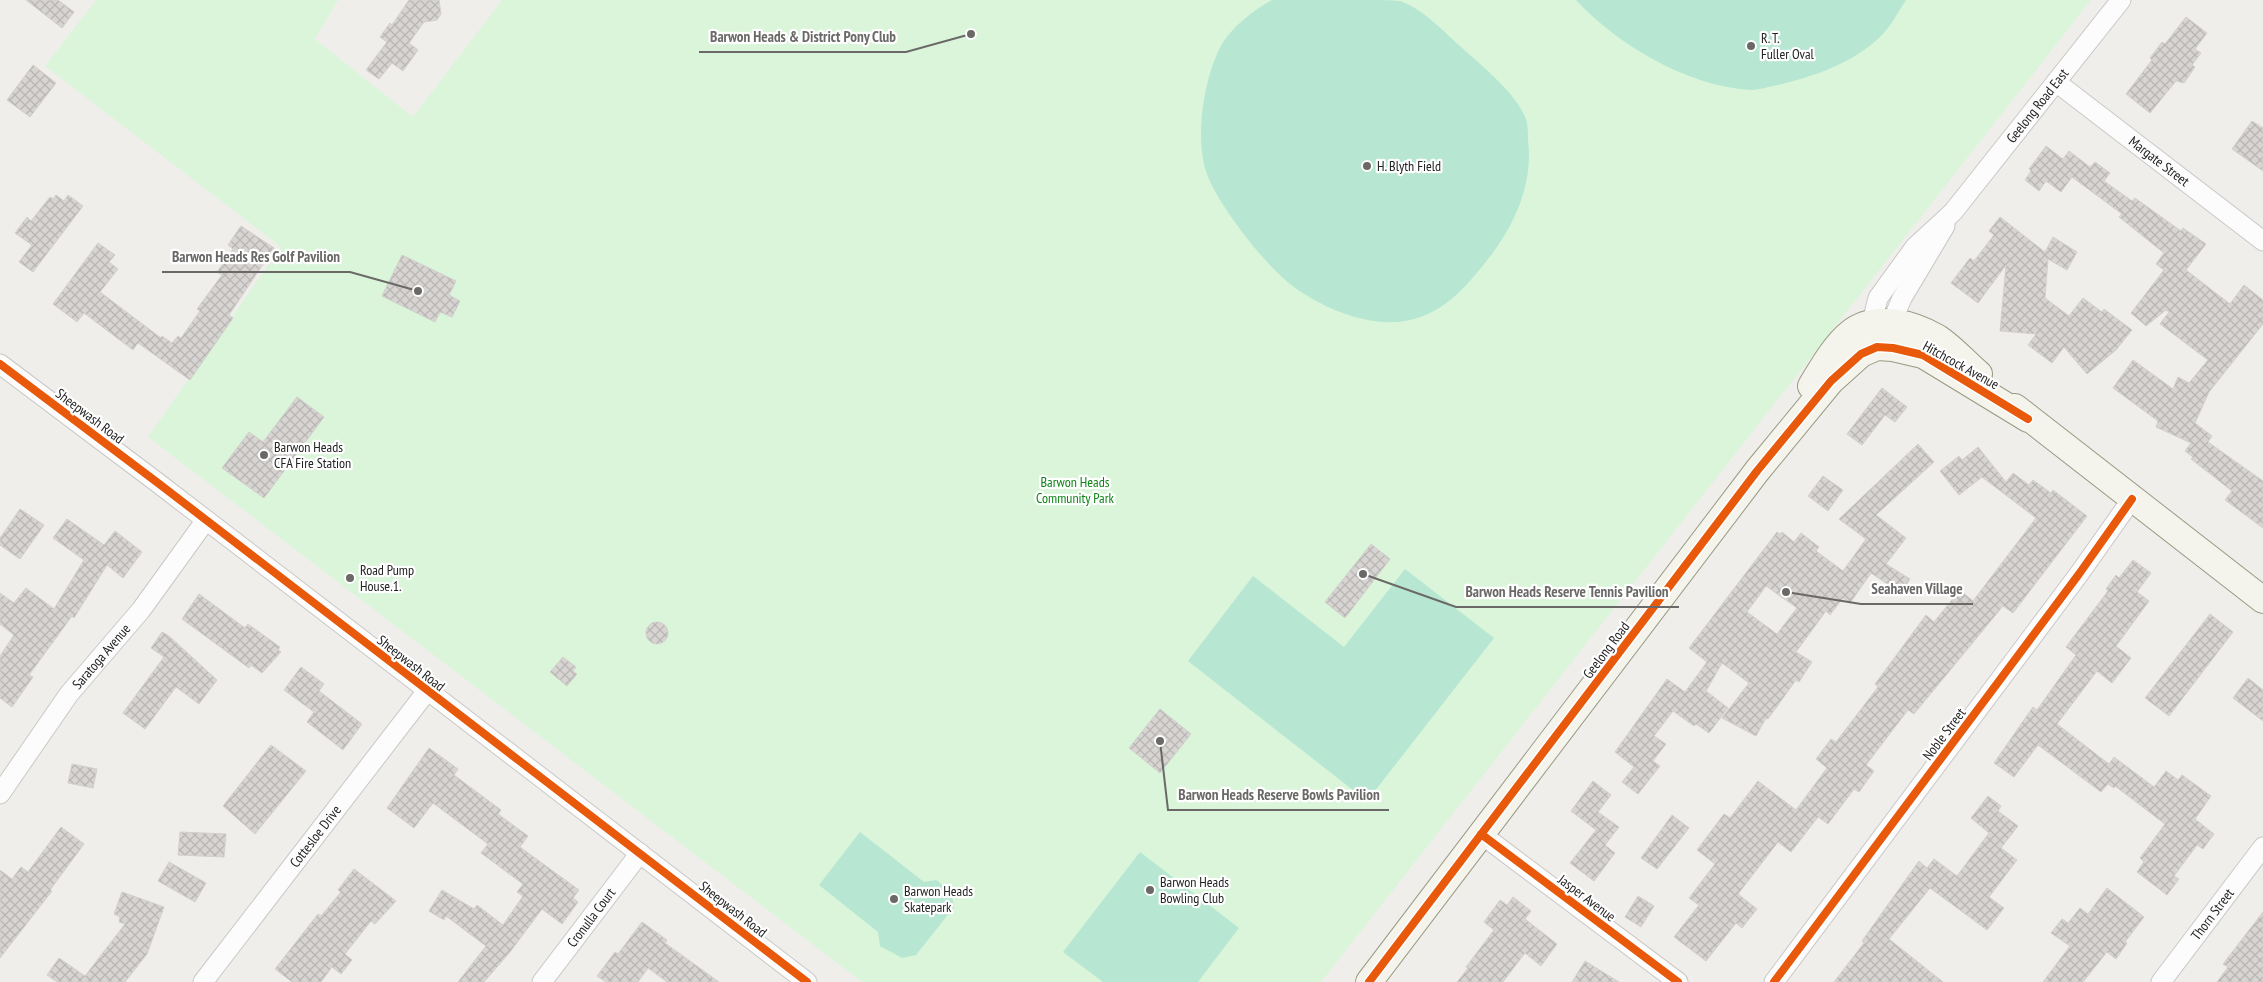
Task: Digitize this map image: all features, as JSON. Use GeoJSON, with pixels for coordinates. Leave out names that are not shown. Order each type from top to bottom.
{"type":"FeatureCollection","features":[{"type":"Feature","properties":{"kind":"street","name":"Geelong Road East"},"geometry":{"type":"LineString","coordinates":[[1882,322],[1878,298],[1888,281],[1915,247],[1953,212],[2121,0]]}},
{"type":"Feature","properties":{"kind":"street","name":"Margate Street"},"geometry":{"type":"LineString","coordinates":[[2056,82],[2263,240]]}},
{"type":"Feature","properties":{"kind":"street"},"geometry":{"type":"LineString","coordinates":[[1877,347],[1882,322]]}},
{"type":"Feature","properties":{"kind":"street","name":"Hitchcock Avenue"},"geometry":{"type":"LineString","coordinates":[[1882,322],[1909,325],[1938,338],[2028,419],[2263,600]]}},
{"type":"Feature","properties":{"kind":"street","name":"Geelong Road"},"geometry":{"type":"LineString","coordinates":[[1758,471],[1840,343],[1851,332],[1882,322]]}},
{"type":"Feature","properties":{"kind":"street","name":"Hitchcock Avenue"},"geometry":{"type":"LineString","coordinates":[[1877,347],[1893,348],[1923,355],[2028,419]]}},
{"type":"Feature","properties":{"kind":"street","name":"Geelong Road"},"geometry":{"type":"LineString","coordinates":[[1369,982],[1758,471],[1831,381],[1862,354],[1877,347]]}},
{"type":"Feature","properties":{"kind":"street","name":"Sheepwash Road"},"geometry":{"type":"LineString","coordinates":[[0,364],[640,852],[807,982]]}},
{"type":"Feature","properties":{"kind":"street","name":"Noble Street"},"geometry":{"type":"LineString","coordinates":[[1774,982],[2079,574],[2132,499]]}},
{"type":"Feature","properties":{"kind":"street","name":"Saratoga Avenue"},"geometry":{"type":"LineString","coordinates":[[0,794],[69,694],[141,610],[206,520]]}},
{"type":"Feature","properties":{"kind":"street","name":"Cottesloe Drive"},"geometry":{"type":"LineString","coordinates":[[203,982],[427,691]]}},
{"type":"Feature","properties":{"kind":"street","name":"Jasper Avenue"},"geometry":{"type":"LineString","coordinates":[[1482,834],[1678,982]]}},
{"type":"Feature","properties":{"kind":"street","name":"Thorn Street"},"geometry":{"type":"LineString","coordinates":[[2161,982],[2263,847]]}},
{"type":"Feature","properties":{"kind":"street","name":"Cronulla Court"},"geometry":{"type":"LineString","coordinates":[[542,982],[640,852]]}},
{"type":"Feature","properties":{"kind":"green space","name":"Barwon Heads Community Park"},"geometry":{"type":"Polygon","coordinates":[[[96,0],[338,0],[315,39],[413,117],[502,0],[2091,0],[1321,982],[862,982],[148,437],[281,247],[45,66],[96,0]]]}},
{"type":"Feature","properties":{"kind":"green space","name":"H. Blyth Field"},"geometry":{"type":"Polygon","coordinates":[[[1272,0],[1400,1],[1417,9],[1432,21],[1488,71],[1515,99],[1521,109],[1527,124],[1529,156],[1525,186],[1516,214],[1501,241],[1475,275],[1457,294],[1435,310],[1410,320],[1380,322],[1349,315],[1319,303],[1294,287],[1271,266],[1244,235],[1213,187],[1203,160],[1201,143],[1203,108],[1210,73],[1222,44],[1232,31],[1251,14],[1272,0]]]}},
{"type":"Feature","properties":{"kind":"green space","name":"R. T. Fuller Oval"},"geometry":{"type":"Polygon","coordinates":[[[1576,0],[1906,0],[1884,33],[1857,55],[1832,68],[1805,78],[1752,90],[1703,81],[1656,61],[1612,33],[1576,0]]]}},
{"type":"Feature","properties":{"kind":"green space"},"geometry":{"type":"Polygon","coordinates":[[[1405,569],[1494,638],[1367,801],[1188,661],[1253,576],[1344,647],[1405,569]]]}},
{"type":"Feature","properties":{"kind":"green space","name":"Barwon Heads Skatepark"},"geometry":{"type":"Polygon","coordinates":[[[860,832],[924,882],[936,880],[951,891],[954,907],[916,955],[902,958],[880,946],[878,932],[819,885],[860,832]]]}},
{"type":"Feature","properties":{"kind":"green space","name":"Barwon Heads Bowling Club"},"geometry":{"type":"Polygon","coordinates":[[[1140,852],[1239,928],[1198,982],[1103,982],[1063,952],[1140,852]]]}},
{"type":"Feature","properties":{"kind":"building"},"geometry":{"type":"Polygon","coordinates":[[[26,0],[58,0],[74,12],[62,28],[26,0]]]}},
{"type":"Feature","properties":{"kind":"building"},"geometry":{"type":"Polygon","coordinates":[[[409,0],[439,0],[441,14],[437,20],[424,22],[409,43],[418,50],[403,71],[392,63],[379,79],[366,70],[387,42],[380,37],[390,23],[392,25],[409,0]]]}},
{"type":"Feature","properties":{"kind":"building"},"geometry":{"type":"Polygon","coordinates":[[[2186,17],[2207,33],[2195,49],[2201,53],[2192,65],[2195,67],[2184,83],[2176,81],[2150,113],[2126,94],[2152,60],[2150,58],[2162,42],[2165,44],[2186,17]]]}},
{"type":"Feature","properties":{"kind":"building"},"geometry":{"type":"Polygon","coordinates":[[[33,65],[56,83],[30,117],[7,100],[33,65]]]}},
{"type":"Feature","properties":{"kind":"building"},"geometry":{"type":"Polygon","coordinates":[[[2252,121],[2263,128],[2263,171],[2232,149],[2252,121]]]}},
{"type":"Feature","properties":{"kind":"building"},"geometry":{"type":"Polygon","coordinates":[[[2046,146],[2063,159],[2069,151],[2090,167],[2095,162],[2110,173],[2104,181],[2132,201],[2135,198],[2181,231],[2183,228],[2206,244],[2186,270],[2230,304],[2244,285],[2263,300],[2263,324],[2209,392],[2195,423],[2212,436],[2208,442],[2263,481],[2263,528],[2225,500],[2232,491],[2191,459],[2193,457],[2185,451],[2191,443],[2156,427],[2158,421],[2113,388],[2133,360],[2173,389],[2178,377],[2189,383],[2208,360],[2160,324],[2169,312],[2166,310],[2146,326],[2131,313],[2164,270],[2156,264],[2164,253],[2119,217],[2122,214],[2072,177],[2061,192],[2046,181],[2039,191],[2025,180],[2031,171],[2029,169],[2046,146]]]}},
{"type":"Feature","properties":{"kind":"building"},"geometry":{"type":"Polygon","coordinates":[[[56,195],[64,201],[68,195],[83,206],[33,272],[19,262],[32,245],[15,233],[27,217],[31,221],[50,197],[53,199],[56,195]]]}},
{"type":"Feature","properties":{"kind":"building"},"geometry":{"type":"Polygon","coordinates":[[[2000,217],[2045,252],[2053,237],[2077,252],[2067,270],[2048,259],[2045,298],[2069,316],[2083,298],[2102,312],[2104,309],[2132,330],[2116,350],[2087,374],[2064,347],[2052,363],[2028,345],[2036,334],[2000,331],[2006,265],[1978,303],[1951,283],[1970,258],[1974,261],[1994,235],[1989,231],[2000,217]]]}},
{"type":"Feature","properties":{"kind":"building"},"geometry":{"type":"Polygon","coordinates":[[[241,226],[274,248],[229,315],[233,318],[190,380],[138,343],[133,350],[84,313],[77,322],[53,304],[98,243],[115,255],[109,262],[118,269],[100,292],[161,338],[162,336],[172,343],[178,336],[181,338],[200,311],[197,309],[222,275],[217,272],[233,249],[228,245],[241,226]]]}},
{"type":"Feature","properties":{"kind":"building"},"geometry":{"type":"Polygon","coordinates":[[[402,255],[456,281],[449,295],[460,301],[452,317],[440,312],[435,322],[382,296],[402,255]]]}},
{"type":"Feature","properties":{"kind":"building"},"geometry":{"type":"Polygon","coordinates":[[[1882,388],[1907,407],[1895,422],[1885,415],[1862,445],[1847,434],[1882,388]]]}},
{"type":"Feature","properties":{"kind":"building","name":"Barwon Heads CFA Fire Station"},"geometry":{"type":"Polygon","coordinates":[[[297,397],[324,417],[264,498],[222,468],[249,432],[263,442],[297,397]]]}},
{"type":"Feature","properties":{"kind":"building"},"geometry":{"type":"Polygon","coordinates":[[[1918,444],[1934,462],[1876,515],[1906,538],[1886,564],[1910,579],[1901,593],[1871,573],[1850,603],[1843,598],[1830,615],[1826,611],[1796,652],[1812,662],[1799,682],[1796,680],[1768,719],[1766,718],[1756,736],[1722,718],[1749,683],[1722,663],[1706,691],[1728,708],[1709,733],[1696,724],[1694,726],[1673,711],[1654,736],[1666,744],[1653,761],[1660,766],[1638,794],[1622,782],[1634,767],[1615,752],[1667,679],[1685,692],[1707,662],[1689,648],[1777,532],[1780,534],[1782,532],[1794,542],[1801,533],[1819,547],[1816,551],[1843,571],[1866,539],[1839,519],[1918,444]],[[1766,586],[1747,612],[1777,634],[1797,608],[1766,586]]]}},
{"type":"Feature","properties":{"kind":"building"},"geometry":{"type":"Polygon","coordinates":[[[1978,447],[2006,482],[2013,473],[2029,485],[2033,480],[2051,493],[2053,490],[2087,516],[2013,613],[2003,606],[1914,714],[1908,710],[1866,765],[1874,771],[1859,792],[1854,789],[1828,824],[1818,817],[1791,852],[1778,842],[1738,894],[1757,909],[1742,928],[1736,923],[1706,961],[1674,937],[1699,905],[1689,898],[1715,864],[1697,850],[1724,814],[1730,818],[1758,781],[1796,810],[1827,768],[1816,759],[1831,739],[1836,742],[1878,687],[1875,684],[1926,615],[1934,622],[1960,590],[1973,601],[2036,518],[1982,477],[1959,495],[1940,471],[1959,456],[1962,460],[1978,447]]]}},
{"type":"Feature","properties":{"kind":"building"},"geometry":{"type":"Polygon","coordinates":[[[1823,476],[1843,490],[1828,511],[1808,496],[1823,476]]]}},
{"type":"Feature","properties":{"kind":"building"},"geometry":{"type":"Polygon","coordinates":[[[20,509],[44,525],[20,559],[0,545],[0,538],[20,509]]]}},
{"type":"Feature","properties":{"kind":"building"},"geometry":{"type":"Polygon","coordinates":[[[67,519],[104,545],[115,531],[142,552],[123,578],[107,565],[74,618],[72,616],[29,675],[33,677],[12,707],[0,698],[0,656],[14,635],[0,624],[0,593],[14,603],[26,588],[54,609],[84,560],[53,538],[67,519]]]}},
{"type":"Feature","properties":{"kind":"building"},"geometry":{"type":"Polygon","coordinates":[[[1371,544],[1390,559],[1345,618],[1325,602],[1371,544]]]}},
{"type":"Feature","properties":{"kind":"building"},"geometry":{"type":"Polygon","coordinates":[[[2133,560],[2151,573],[2137,592],[2149,601],[2116,646],[2131,658],[2112,683],[2097,671],[2057,724],[2109,764],[2114,757],[2154,787],[2166,771],[2178,780],[2182,775],[2211,796],[2195,819],[2214,834],[2203,849],[2197,845],[2174,876],[2179,879],[2167,895],[2137,872],[2144,862],[2140,858],[2165,824],[2115,786],[2114,788],[2108,784],[2101,792],[2038,745],[2014,777],[1994,763],[2033,707],[2037,710],[2076,655],[2066,647],[2108,591],[2106,589],[2116,575],[2119,578],[2133,560]]]}},
{"type":"Feature","properties":{"kind":"building"},"geometry":{"type":"Polygon","coordinates":[[[199,594],[245,628],[248,624],[280,647],[278,650],[281,652],[262,673],[251,665],[249,668],[182,619],[199,594]]]}},
{"type":"Feature","properties":{"kind":"building"},"geometry":{"type":"Polygon","coordinates":[[[2210,614],[2233,632],[2169,716],[2145,698],[2210,614]]]}},
{"type":"Feature","properties":{"kind":"building"},"geometry":{"type":"Polygon","coordinates":[[[657,622],[665,625],[668,633],[665,641],[657,644],[649,641],[646,633],[649,625],[657,622]]]}},
{"type":"Feature","properties":{"kind":"building"},"geometry":{"type":"Polygon","coordinates":[[[162,632],[169,636],[217,680],[199,704],[176,687],[145,729],[123,713],[164,657],[151,648],[162,632]]]}},
{"type":"Feature","properties":{"kind":"building"},"geometry":{"type":"Polygon","coordinates":[[[563,657],[576,667],[573,671],[577,674],[567,686],[550,672],[563,657]]]}},
{"type":"Feature","properties":{"kind":"building"},"geometry":{"type":"Polygon","coordinates":[[[301,667],[324,684],[319,691],[362,724],[343,750],[307,722],[314,712],[284,690],[301,667]]]}},
{"type":"Feature","properties":{"kind":"building"},"geometry":{"type":"Polygon","coordinates":[[[2248,678],[2263,690],[2263,721],[2233,698],[2248,678]]]}},
{"type":"Feature","properties":{"kind":"building"},"geometry":{"type":"Polygon","coordinates":[[[1160,709],[1191,734],[1160,773],[1129,748],[1160,709]]]}},
{"type":"Feature","properties":{"kind":"building"},"geometry":{"type":"Polygon","coordinates":[[[271,745],[306,771],[255,834],[223,806],[271,745]]]}},
{"type":"Feature","properties":{"kind":"building"},"geometry":{"type":"Polygon","coordinates":[[[429,748],[458,769],[454,775],[501,810],[498,814],[528,836],[520,847],[579,890],[573,898],[578,902],[562,924],[542,909],[510,952],[484,982],[458,982],[486,946],[446,916],[444,920],[429,911],[442,890],[474,909],[477,905],[503,925],[523,896],[517,892],[523,884],[481,853],[488,844],[433,803],[414,828],[387,808],[429,748]]]}},
{"type":"Feature","properties":{"kind":"building"},"geometry":{"type":"Polygon","coordinates":[[[72,764],[97,769],[93,788],[68,783],[72,764]]]}},
{"type":"Feature","properties":{"kind":"building"},"geometry":{"type":"Polygon","coordinates":[[[1593,781],[1611,795],[1598,812],[1619,827],[1605,845],[1615,853],[1594,881],[1570,863],[1596,830],[1571,811],[1593,781]]]}},
{"type":"Feature","properties":{"kind":"building"},"geometry":{"type":"Polygon","coordinates":[[[1988,796],[2001,806],[1998,811],[2018,826],[2001,848],[2017,860],[1989,897],[2004,908],[1987,930],[1930,888],[1889,939],[1943,982],[1834,982],[1864,943],[1862,941],[1919,861],[1927,868],[1934,859],[1957,876],[1989,833],[1971,818],[1988,796]]]}},
{"type":"Feature","properties":{"kind":"building"},"geometry":{"type":"Polygon","coordinates":[[[1672,815],[1689,828],[1657,869],[1641,858],[1672,815]]]}},
{"type":"Feature","properties":{"kind":"building"},"geometry":{"type":"Polygon","coordinates":[[[61,827],[84,844],[50,890],[52,891],[0,958],[0,870],[12,879],[21,867],[28,872],[61,827]]]}},
{"type":"Feature","properties":{"kind":"building"},"geometry":{"type":"Polygon","coordinates":[[[180,832],[226,834],[224,857],[178,855],[180,832]]]}},
{"type":"Feature","properties":{"kind":"building"},"geometry":{"type":"Polygon","coordinates":[[[169,862],[206,883],[195,902],[158,881],[169,862]]]}},
{"type":"Feature","properties":{"kind":"building"},"geometry":{"type":"Polygon","coordinates":[[[354,869],[396,901],[375,924],[371,921],[345,954],[352,960],[341,974],[332,967],[321,982],[292,982],[275,969],[318,914],[321,916],[341,892],[338,890],[354,869]]]}},
{"type":"Feature","properties":{"kind":"building"},"geometry":{"type":"Polygon","coordinates":[[[2107,888],[2144,917],[2125,942],[2127,943],[2116,959],[2107,952],[2083,982],[2043,982],[2070,946],[2051,933],[2062,919],[2068,923],[2080,908],[2088,914],[2107,888]]]}},
{"type":"Feature","properties":{"kind":"building"},"geometry":{"type":"Polygon","coordinates":[[[122,892],[164,907],[147,954],[125,982],[57,982],[47,975],[59,958],[85,976],[125,924],[119,922],[120,917],[114,914],[122,892]]]}},
{"type":"Feature","properties":{"kind":"building"},"geometry":{"type":"Polygon","coordinates":[[[1638,896],[1654,906],[1641,927],[1625,917],[1638,896]]]}},
{"type":"Feature","properties":{"kind":"building"},"geometry":{"type":"Polygon","coordinates":[[[1513,897],[1531,911],[1525,919],[1557,944],[1541,966],[1525,953],[1503,982],[1457,982],[1494,930],[1484,922],[1500,900],[1507,905],[1513,897]]]}},
{"type":"Feature","properties":{"kind":"building"},"geometry":{"type":"Polygon","coordinates":[[[2263,912],[2263,982],[2217,982],[2228,967],[2223,964],[2263,912]]]}},
{"type":"Feature","properties":{"kind":"building"},"geometry":{"type":"Polygon","coordinates":[[[642,922],[667,940],[665,943],[719,982],[667,982],[648,968],[638,982],[606,982],[597,976],[615,952],[618,954],[642,922]]]}},
{"type":"Feature","properties":{"kind":"building"},"geometry":{"type":"Polygon","coordinates":[[[1585,961],[1619,982],[1572,982],[1585,961]]]}},
{"type":"Feature","properties":{"kind":"cycle path"},"geometry":{"type":"LineString","coordinates":[[1369,982],[1757,471],[1831,381],[1861,354],[1877,347],[1893,348],[1923,355],[2028,419]]}},
{"type":"Feature","properties":{"kind":"cycle path"},"geometry":{"type":"LineString","coordinates":[[0,364],[158,483],[807,982]]}},
{"type":"Feature","properties":{"kind":"cycle path"},"geometry":{"type":"LineString","coordinates":[[1774,982],[2079,574],[2132,499]]}},
{"type":"Feature","properties":{"kind":"cycle path"},"geometry":{"type":"LineString","coordinates":[[1481,834],[1678,982]]}},
{"type":"Feature","properties":{"kind":"place","name":"Barwon Heads & District Pony Club"},"geometry":{"type":"Point","coordinates":[971,34]}},
{"type":"Feature","properties":{"kind":"place","name":"R. T. Fuller Oval"},"geometry":{"type":"Point","coordinates":[1751,46]}},
{"type":"Feature","properties":{"kind":"place","name":"H. Blyth Field"},"geometry":{"type":"Point","coordinates":[1367,166]}},
{"type":"Feature","properties":{"kind":"place","name":"Barwon Heads Res Golf Pavilion"},"geometry":{"type":"Point","coordinates":[418,291]}},
{"type":"Feature","properties":{"kind":"place","name":"Barwon Heads CFA Fire Station"},"geometry":{"type":"Point","coordinates":[264,455]}},
{"type":"Feature","properties":{"kind":"place","name":"Barwon Heads Reserve Tennis Pavilion"},"geometry":{"type":"Point","coordinates":[1363,574]}},
{"type":"Feature","properties":{"kind":"place","name":"Road Pump House.1."},"geometry":{"type":"Point","coordinates":[350,578]}},
{"type":"Feature","properties":{"kind":"place","name":"Seahaven Village"},"geometry":{"type":"Point","coordinates":[1786,592]}},
{"type":"Feature","properties":{"kind":"place","name":"Barwon Heads Reserve Bowls Pavilion"},"geometry":{"type":"Point","coordinates":[1160,741]}},
{"type":"Feature","properties":{"kind":"place","name":"Barwon Heads Bowling Club"},"geometry":{"type":"Point","coordinates":[1150,890]}},
{"type":"Feature","properties":{"kind":"place","name":"Barwon Heads Skatepark"},"geometry":{"type":"Point","coordinates":[894,899]}}]}
